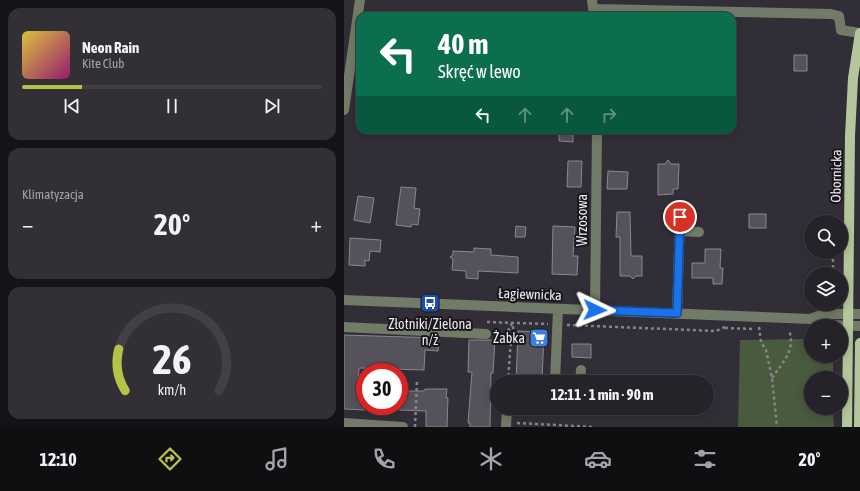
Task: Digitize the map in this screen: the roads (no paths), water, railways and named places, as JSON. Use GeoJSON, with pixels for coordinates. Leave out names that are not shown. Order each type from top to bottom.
{"type":"FeatureCollection","features":[{"type":"Feature","properties":{"kind":"main road","name":"Obornicka"},"geometry":{"type":"LineString","coordinates":[[848,319],[850,136],[853,78],[860,33]]}},
{"type":"Feature","properties":{"kind":"main road","name":"Obornicka"},"geometry":{"type":"LineString","coordinates":[[859,45],[860,61]]}},
{"type":"Feature","properties":{"kind":"main road"},"geometry":{"type":"LineString","coordinates":[[859,427],[860,343]]}},
{"type":"Feature","properties":{"kind":"main road","name":"Obornicka"},"geometry":{"type":"LineString","coordinates":[[847,427],[848,363]]}},
{"type":"Feature","properties":{"kind":"street"},"geometry":{"type":"LineString","coordinates":[[358,12],[360,0]]}},
{"type":"Feature","properties":{"kind":"street"},"geometry":{"type":"LineString","coordinates":[[594,8],[831,14],[839,16],[841,30],[860,33]]}},
{"type":"Feature","properties":{"kind":"street"},"geometry":{"type":"LineString","coordinates":[[344,110],[356,28]]}},
{"type":"Feature","properties":{"kind":"street","name":"Wrzosowa"},"geometry":{"type":"LineString","coordinates":[[595,310],[597,134]]}},
{"type":"Feature","properties":{"kind":"street"},"geometry":{"type":"LineString","coordinates":[[677,313],[680,217]]}},
{"type":"Feature","properties":{"kind":"street"},"geometry":{"type":"LineString","coordinates":[[680,231],[699,232]]}},
{"type":"Feature","properties":{"kind":"street","name":"Łagiewnicka"},"geometry":{"type":"LineString","coordinates":[[344,300],[810,319],[824,314],[860,314]]}},
{"type":"Feature","properties":{"kind":"street"},"geometry":{"type":"LineString","coordinates":[[555,375],[558,309]]}},
{"type":"Feature","properties":{"kind":"street","name":"Łagiewnicka"},"geometry":{"type":"LineString","coordinates":[[848,326],[860,326]]}},
{"type":"Feature","properties":{"kind":"street"},"geometry":{"type":"LineString","coordinates":[[344,327],[486,334]]}},
{"type":"Feature","properties":{"kind":"street"},"geometry":{"type":"LineString","coordinates":[[580,370],[580,375]]}},
{"type":"Feature","properties":{"kind":"street"},"geometry":{"type":"LineString","coordinates":[[506,425],[507,415]]}},
{"type":"Feature","properties":{"kind":"street"},"geometry":{"type":"LineString","coordinates":[[344,423],[402,427]]}},
{"type":"Feature","properties":{"kind":"place","name":"Złotniki/Zielona n/ż"},"geometry":{"type":"Point","coordinates":[430,303]}},
{"type":"Feature","properties":{"kind":"place","name":"Żabka"},"geometry":{"type":"Point","coordinates":[539,338]}}]}
